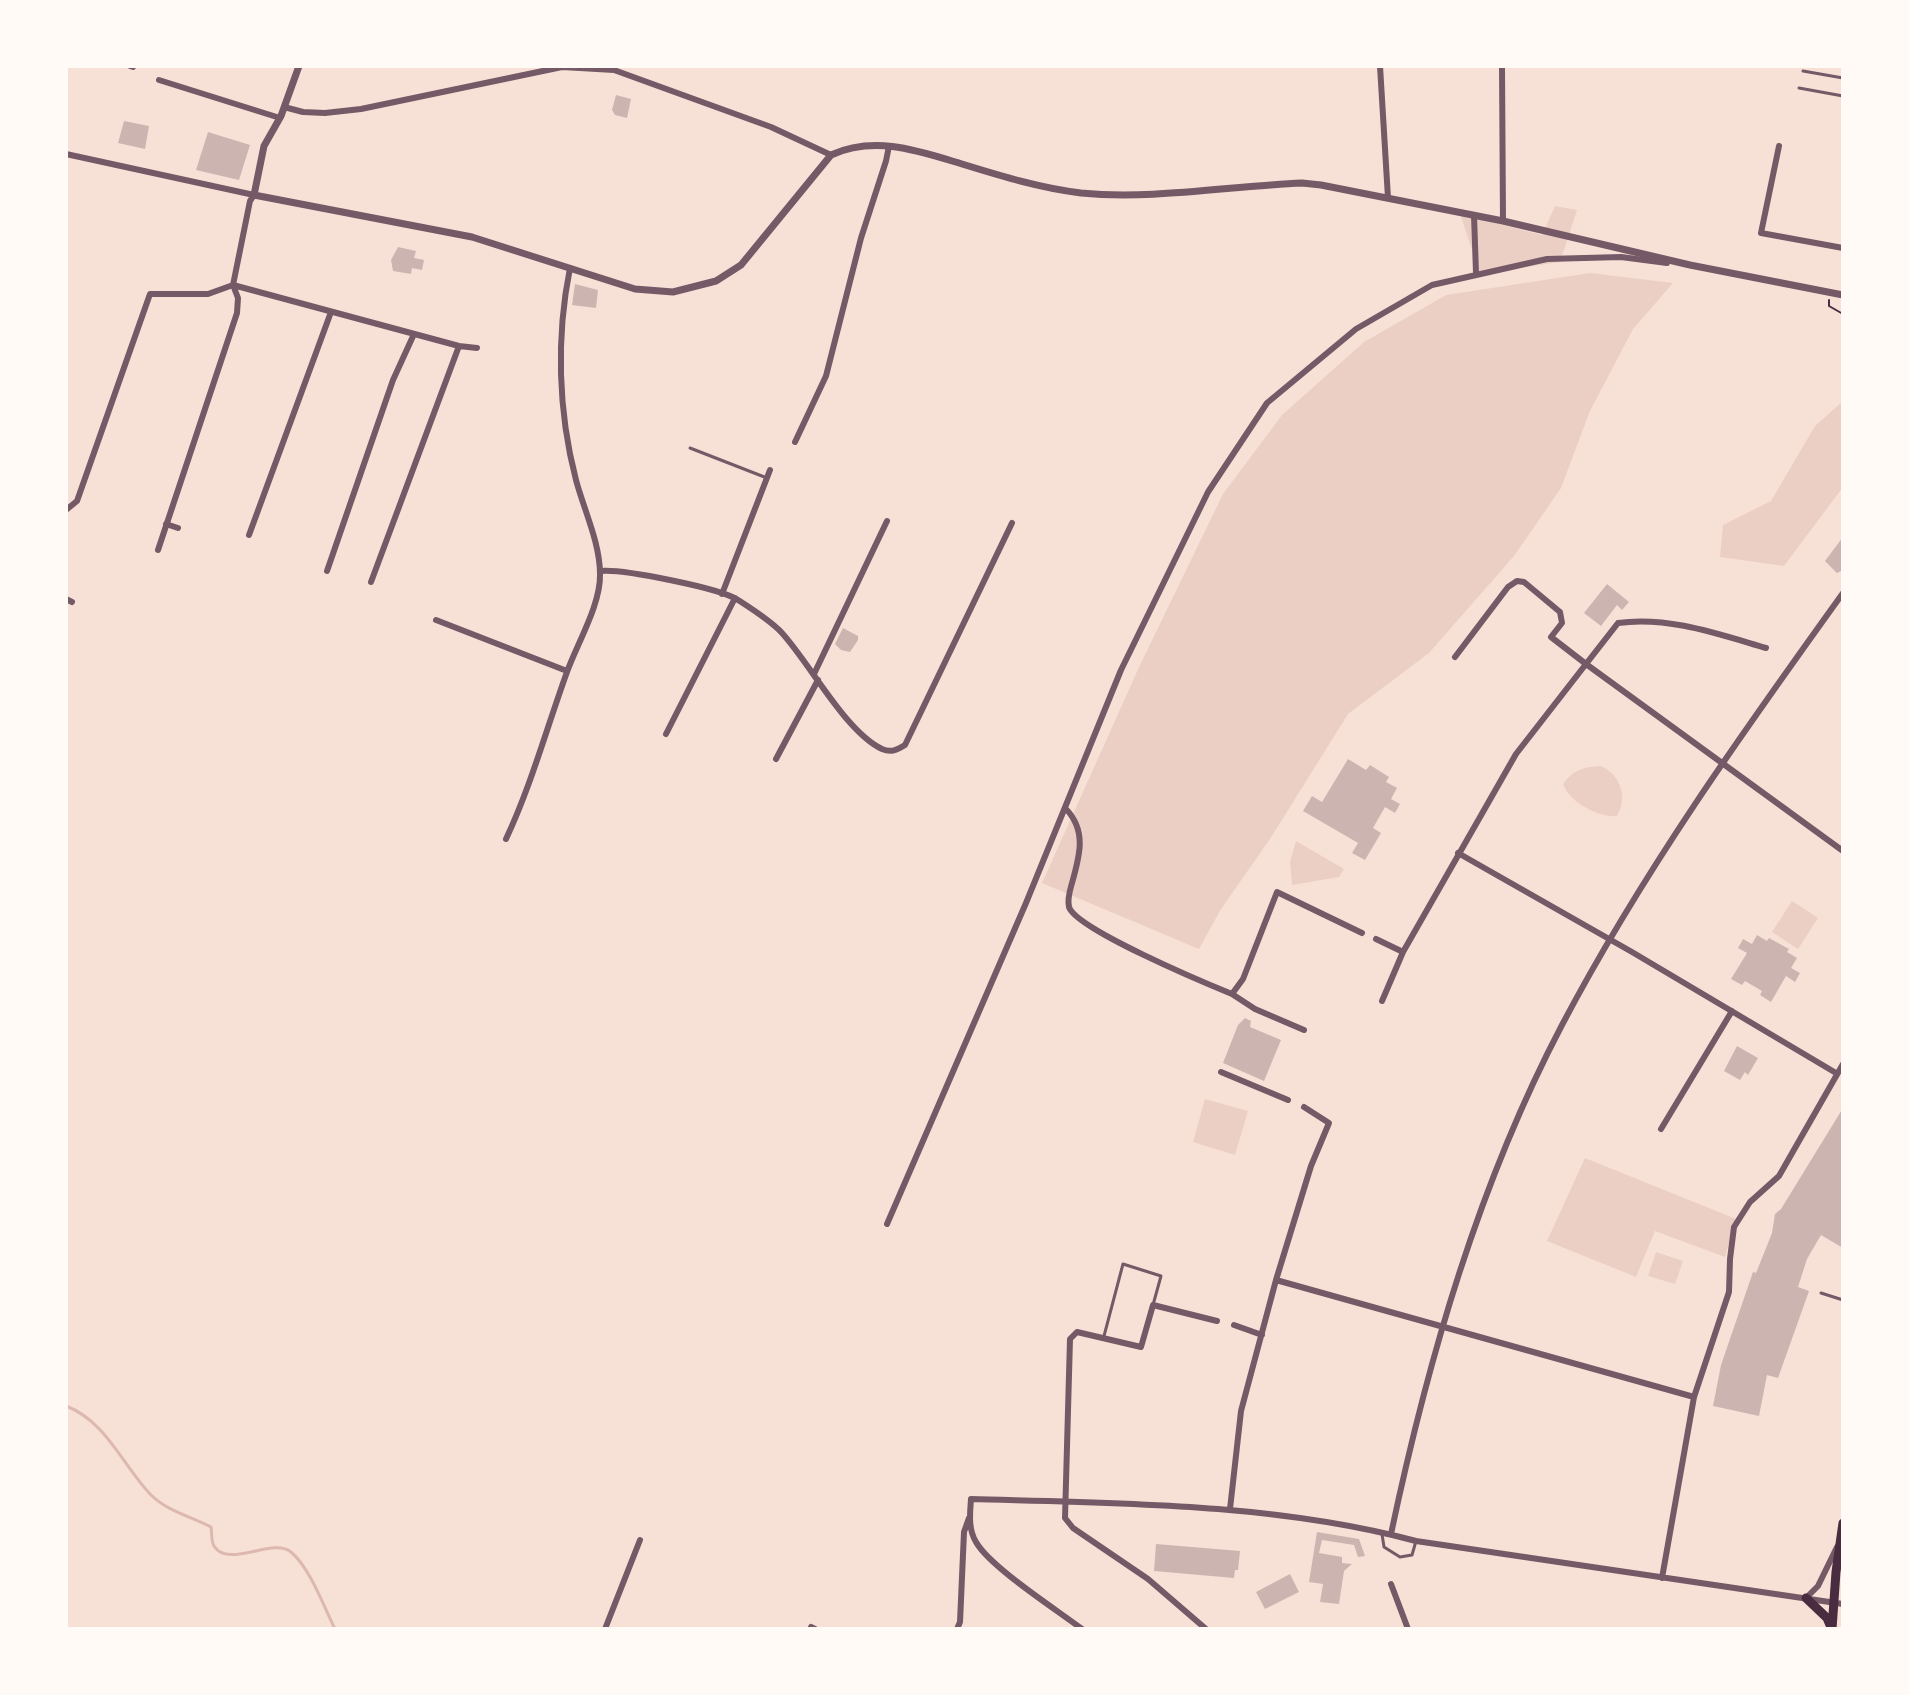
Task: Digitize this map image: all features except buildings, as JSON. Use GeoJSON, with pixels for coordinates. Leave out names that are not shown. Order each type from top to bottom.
{"type":"FeatureCollection","features":[{"type":"Feature","properties":{"kind":"main road"},"geometry":{"type":"LineString","coordinates":[[1832,1629],[1838,1603],[1843,1523]]}},
{"type":"Feature","properties":{"kind":"main road"},"geometry":{"type":"LineString","coordinates":[[1806,1598],[1827,1618],[1832,1629]]}},
{"type":"Feature","properties":{"kind":"street"},"geometry":{"type":"LineString","coordinates":[[158,550],[237,313],[238,298],[233,285],[264,146],[280,118],[299,66]]}},
{"type":"Feature","properties":{"kind":"street"},"geometry":{"type":"LineString","coordinates":[[1380,66],[1388,198]]}},
{"type":"Feature","properties":{"kind":"street"},"geometry":{"type":"LineString","coordinates":[[1502,66],[1503,221]]}},
{"type":"Feature","properties":{"kind":"street"},"geometry":{"type":"LineString","coordinates":[[284,107],[325,113],[361,109],[562,67],[614,70],[771,127],[831,155]]}},
{"type":"Feature","properties":{"kind":"street"},"geometry":{"type":"LineString","coordinates":[[159,80],[280,118]]}},
{"type":"Feature","properties":{"kind":"street"},"geometry":{"type":"LineString","coordinates":[[66,154],[254,195],[472,237],[635,289],[663,293],[683,291],[716,281],[741,265],[831,155],[859,145],[889,146],[930,154],[1028,183],[1083,193],[1177,192],[1302,183],[1503,221],[1690,265],[1843,295]]}},
{"type":"Feature","properties":{"kind":"street"},"geometry":{"type":"LineString","coordinates":[[795,442],[826,376],[861,238],[889,146]]}},
{"type":"Feature","properties":{"kind":"street"},"geometry":{"type":"LineString","coordinates":[[1779,146],[1761,233],[1843,248]]}},
{"type":"Feature","properties":{"kind":"street"},"geometry":{"type":"LineString","coordinates":[[1474,215],[1476,273]]}},
{"type":"Feature","properties":{"kind":"street"},"geometry":{"type":"LineString","coordinates":[[887,1224],[1121,670],[1208,492],[1267,403],[1356,329],[1432,285],[1547,259],[1621,257],[1690,265]]}},
{"type":"Feature","properties":{"kind":"street"},"geometry":{"type":"LineString","coordinates":[[506,839],[598,594],[601,571],[571,459],[563,398],[560,336],[570,268]]}},
{"type":"Feature","properties":{"kind":"street"},"geometry":{"type":"LineString","coordinates":[[66,510],[77,501],[150,294],[208,294],[233,285],[459,346],[477,348]]}},
{"type":"Feature","properties":{"kind":"street"},"geometry":{"type":"LineString","coordinates":[[249,535],[331,312]]}},
{"type":"Feature","properties":{"kind":"street"},"geometry":{"type":"LineString","coordinates":[[327,571],[393,380],[414,334]]}},
{"type":"Feature","properties":{"kind":"street"},"geometry":{"type":"LineString","coordinates":[[371,582],[459,346]]}},
{"type":"Feature","properties":{"kind":"street"},"geometry":{"type":"LineString","coordinates":[[722,594],[770,470]]}},
{"type":"Feature","properties":{"kind":"street"},"geometry":{"type":"LineString","coordinates":[[776,759],[887,521]]}},
{"type":"Feature","properties":{"kind":"street"},"geometry":{"type":"LineString","coordinates":[[601,571],[637,574],[735,598],[780,631],[858,731],[884,750],[896,750],[905,745],[1012,523]]}},
{"type":"Feature","properties":{"kind":"street"},"geometry":{"type":"LineString","coordinates":[[166,524],[178,528]]}},
{"type":"Feature","properties":{"kind":"street"},"geometry":{"type":"LineString","coordinates":[[1455,657],[1508,587],[1513,582],[1521,581],[1560,612],[1562,623],[1551,637],[1843,851]]}},
{"type":"Feature","properties":{"kind":"street"},"geometry":{"type":"LineString","coordinates":[[1391,1534],[1413,1430],[1473,1231],[1522,1111],[1562,1025],[1665,850],[1843,593]]}},
{"type":"Feature","properties":{"kind":"street"},"geometry":{"type":"LineString","coordinates":[[666,734],[735,598]]}},
{"type":"Feature","properties":{"kind":"street"},"geometry":{"type":"LineString","coordinates":[[436,620],[567,671]]}},
{"type":"Feature","properties":{"kind":"street"},"geometry":{"type":"LineString","coordinates":[[1382,1001],[1403,952],[1516,754],[1618,623],[1641,620],[1693,627],[1766,648]]}},
{"type":"Feature","properties":{"kind":"street"},"geometry":{"type":"LineString","coordinates":[[1065,808],[1076,819],[1081,842],[1069,896],[1069,908],[1076,918],[1125,945],[1302,1030]]}},
{"type":"Feature","properties":{"kind":"street"},"geometry":{"type":"LineString","coordinates":[[1458,853],[1836,1073]]}},
{"type":"Feature","properties":{"kind":"street"},"geometry":{"type":"LineString","coordinates":[[1232,994],[1243,979],[1277,892],[1362,933]]}},
{"type":"Feature","properties":{"kind":"street"},"geometry":{"type":"LineString","coordinates":[[1376,939],[1403,952]]}},
{"type":"Feature","properties":{"kind":"street"},"geometry":{"type":"LineString","coordinates":[[1661,1129],[1732,1011]]}},
{"type":"Feature","properties":{"kind":"street"},"geometry":{"type":"LineString","coordinates":[[1662,1578],[1694,1397],[1729,1292],[1734,1227],[1750,1202],[1779,1176],[1843,1064]]}},
{"type":"Feature","properties":{"kind":"street"},"geometry":{"type":"LineString","coordinates":[[1221,1072],[1288,1100]]}},
{"type":"Feature","properties":{"kind":"street"},"geometry":{"type":"LineString","coordinates":[[1230,1509],[1241,1411],[1276,1280],[1311,1166],[1329,1123],[1304,1107]]}},
{"type":"Feature","properties":{"kind":"street"},"geometry":{"type":"LineString","coordinates":[[1276,1280],[1694,1397]]}},
{"type":"Feature","properties":{"kind":"street"},"geometry":{"type":"LineString","coordinates":[[1206,1629],[1148,1579],[1073,1528],[1065,1518],[1068,1384],[1073,1334],[1087,1333],[1141,1347],[1153,1305],[1217,1321]]}},
{"type":"Feature","properties":{"kind":"street"},"geometry":{"type":"LineString","coordinates":[[1234,1325],[1262,1335]]}},
{"type":"Feature","properties":{"kind":"street"},"geometry":{"type":"LineString","coordinates":[[957,1629],[960,1622],[964,1532],[971,1499],[1230,1509],[1382,1532],[1416,1541],[1838,1603]]}},
{"type":"Feature","properties":{"kind":"street"},"geometry":{"type":"LineString","coordinates":[[969,1518],[975,1541],[989,1558],[1082,1629]]}},
{"type":"Feature","properties":{"kind":"street"},"geometry":{"type":"LineString","coordinates":[[605,1629],[640,1540]]}},
{"type":"Feature","properties":{"kind":"street"},"geometry":{"type":"LineString","coordinates":[[1806,1598],[1818,1586],[1840,1540]]}},
{"type":"Feature","properties":{"kind":"street"},"geometry":{"type":"LineString","coordinates":[[1391,1584],[1408,1629]]}},
{"type":"Feature","properties":{"kind":"lane"},"geometry":{"type":"LineString","coordinates":[[1803,71],[1843,78]]}},
{"type":"Feature","properties":{"kind":"lane"},"geometry":{"type":"LineString","coordinates":[[1799,88],[1843,96]]}},
{"type":"Feature","properties":{"kind":"lane"},"geometry":{"type":"LineString","coordinates":[[690,448],[767,478]]}},
{"type":"Feature","properties":{"kind":"lane"},"geometry":{"type":"LineString","coordinates":[[1103,1337],[1123,1264],[1161,1276],[1153,1305]]}},
{"type":"Feature","properties":{"kind":"lane"},"geometry":{"type":"LineString","coordinates":[[1821,1293],[1843,1300]]}},
{"type":"Feature","properties":{"kind":"lane"},"geometry":{"type":"LineString","coordinates":[[1382,1532],[1384,1547],[1400,1557],[1412,1555],[1416,1541]]}},
{"type":"Feature","properties":{"kind":"path"},"geometry":{"type":"LineString","coordinates":[[1830,293],[1829,306],[1843,314]]}},
{"type":"Feature","properties":{"kind":"shaded area"},"geometry":{"type":"Polygon","coordinates":[[[1555,206],[1577,210],[1560,262],[1477,274],[1460,214],[1542,235],[1555,206]]]}},
{"type":"Feature","properties":{"kind":"shaded area"},"geometry":{"type":"Polygon","coordinates":[[[1590,273],[1673,283],[1633,329],[1590,411],[1561,488],[1514,556],[1429,653],[1348,714],[1270,839],[1221,909],[1199,949],[1042,883],[1140,665],[1223,494],[1282,415],[1364,342],[1446,295],[1590,273]]]}},
{"type":"Feature","properties":{"kind":"shaded area"},"geometry":{"type":"Polygon","coordinates":[[[1843,401],[1843,487],[1784,566],[1720,557],[1723,525],[1771,501],[1815,426],[1843,401]]]}},
{"type":"Feature","properties":{"kind":"shaded area"},"geometry":{"type":"Polygon","coordinates":[[[1601,766],[1613,775],[1621,788],[1622,802],[1617,816],[1586,808],[1571,797],[1563,784],[1579,770],[1601,766]]]}},
{"type":"Feature","properties":{"kind":"shaded area"},"geometry":{"type":"Polygon","coordinates":[[[1296,841],[1344,869],[1339,877],[1292,885],[1290,862],[1296,841]]]}},
{"type":"Feature","properties":{"kind":"shaded area"},"geometry":{"type":"Polygon","coordinates":[[[1792,901],[1818,918],[1798,949],[1772,932],[1792,901]]]}},
{"type":"Feature","properties":{"kind":"shaded area"},"geometry":{"type":"Polygon","coordinates":[[[1205,1099],[1248,1111],[1235,1155],[1193,1142],[1205,1099]]]}},
{"type":"Feature","properties":{"kind":"shaded area"},"geometry":{"type":"Polygon","coordinates":[[[1585,1158],[1736,1219],[1725,1257],[1655,1231],[1636,1277],[1547,1241],[1585,1158]]]}},
{"type":"Feature","properties":{"kind":"shaded area"},"geometry":{"type":"Polygon","coordinates":[[[1656,1252],[1683,1261],[1675,1284],[1648,1276],[1656,1252]]]}},
{"type":"Feature","properties":{"kind":"waterway"},"geometry":{"type":"LineString","coordinates":[[66,1406],[80,1413],[103,1433],[157,1501],[211,1527],[213,1544],[221,1552],[229,1555],[273,1548],[291,1552],[310,1578],[335,1629]]}}]}
